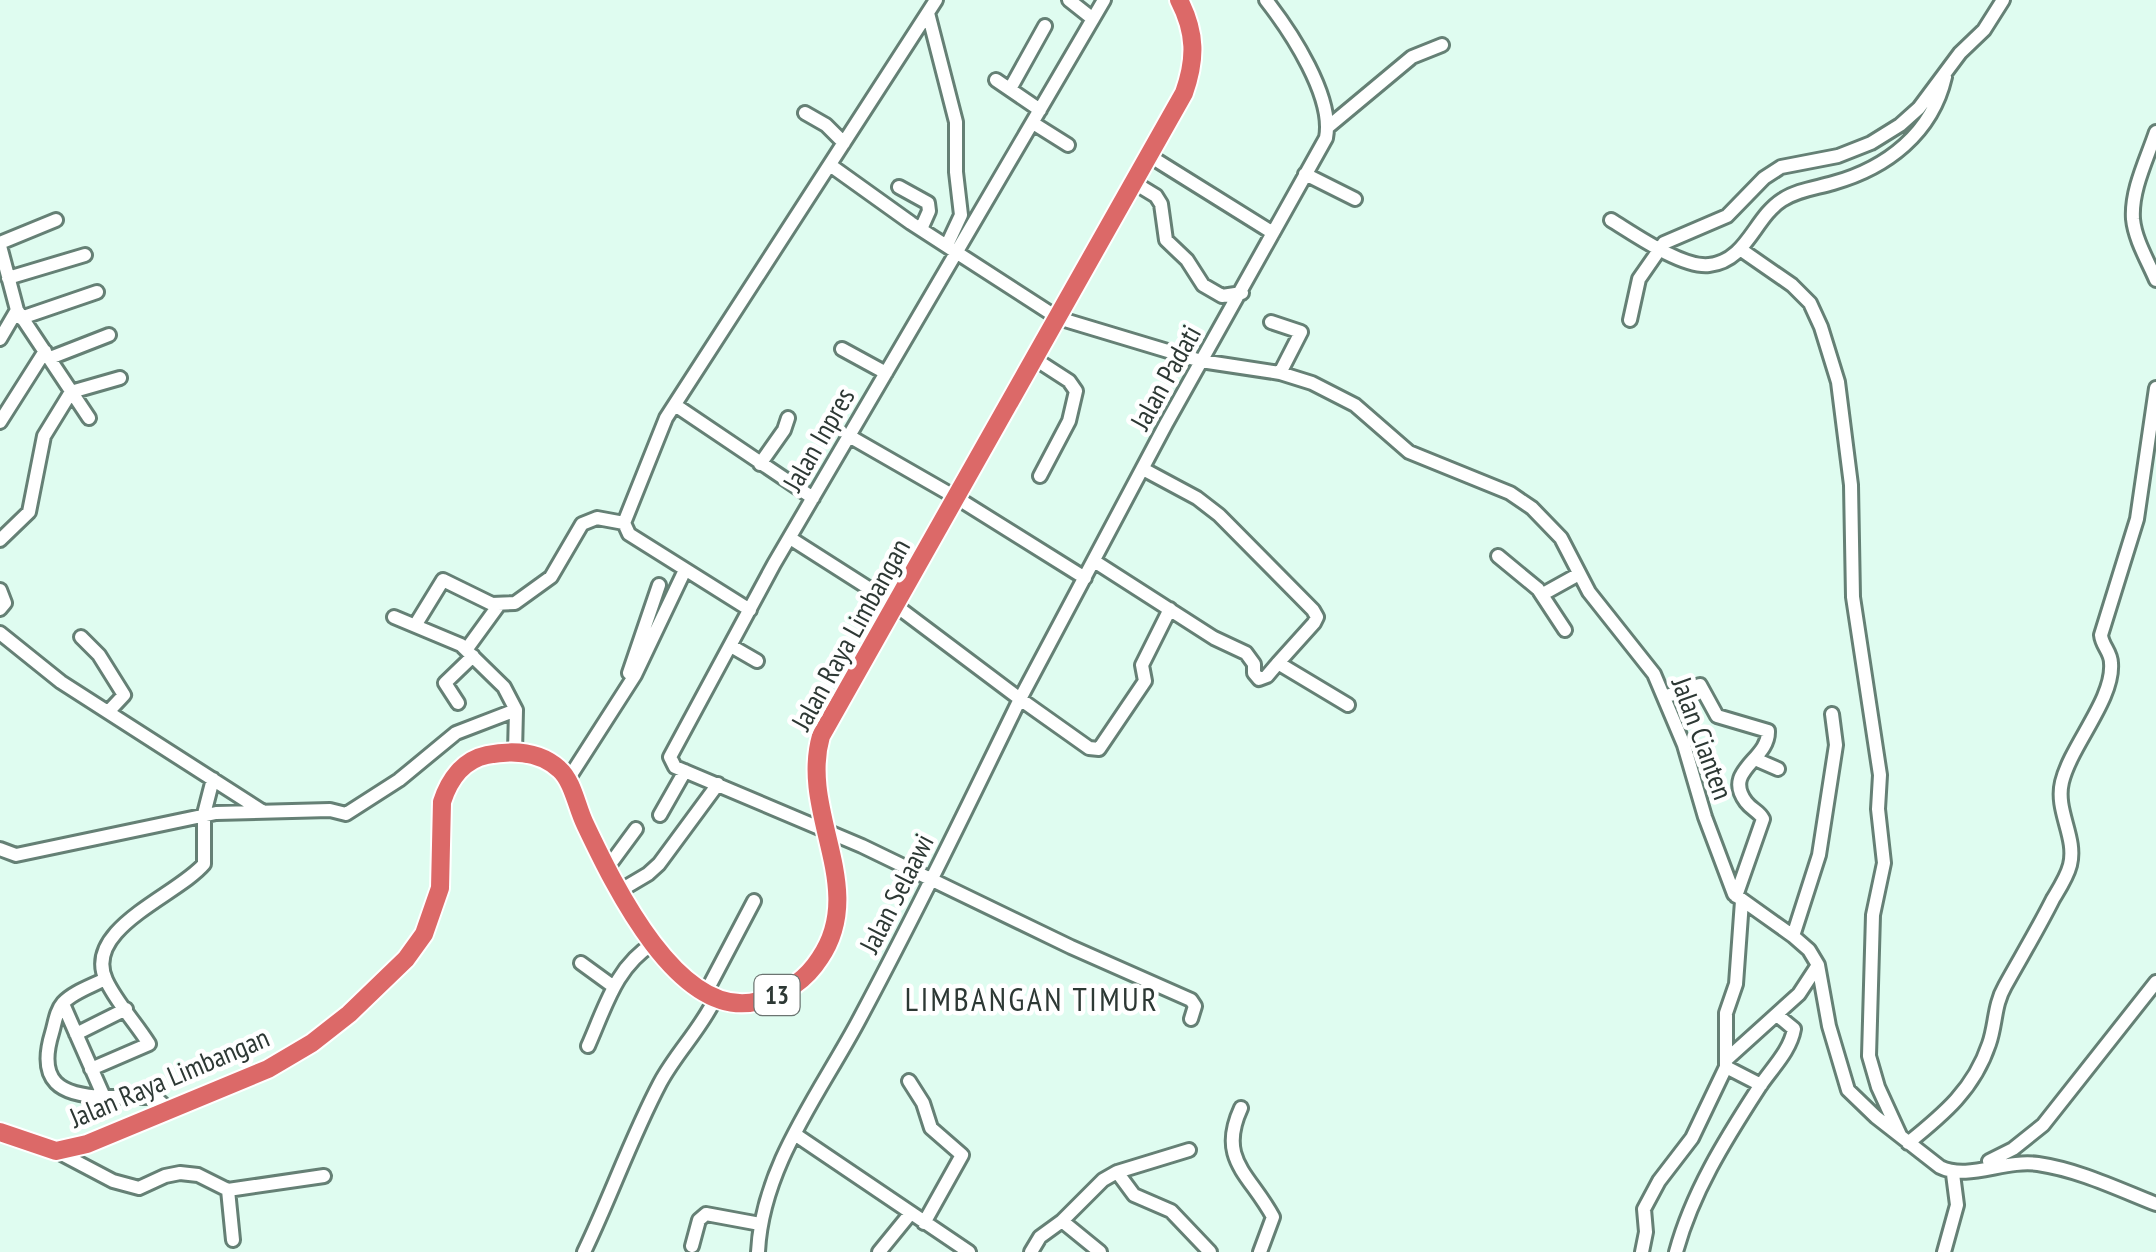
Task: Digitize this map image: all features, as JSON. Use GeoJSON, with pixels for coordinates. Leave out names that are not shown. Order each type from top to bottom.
{"type":"FeatureCollection","features":[{"type":"Feature","properties":{"kind":"highway","name":"Jalan Raya Limbangan"},"geometry":{"type":"LineString","coordinates":[[710,996],[748,1004],[791,988],[810,972],[832,940],[838,921],[837,889],[814,773],[821,736],[1184,93],[1193,64],[1192,32],[1179,0]]}},
{"type":"Feature","properties":{"kind":"highway","name":"Jalan Raya Limbangan"},"geometry":{"type":"LineString","coordinates":[[0,1132],[56,1151],[87,1144],[268,1068],[312,1042],[349,1014],[406,959],[424,934],[440,888],[442,802],[457,773],[481,756],[515,752]]}},
{"type":"Feature","properties":{"kind":"highway"},"geometry":{"type":"LineString","coordinates":[[515,752],[549,762],[567,780],[586,826],[652,944],[678,974],[710,996]]}},
{"type":"Feature","properties":{"kind":"street"},"geometry":{"type":"LineString","coordinates":[[1069,0],[1093,19]]}},
{"type":"Feature","properties":{"kind":"street","name":"Jalan Inpres"},"geometry":{"type":"LineString","coordinates":[[685,772],[671,764],[670,757],[730,646],[886,373],[952,248],[1104,0]]}},
{"type":"Feature","properties":{"kind":"street"},"geometry":{"type":"LineString","coordinates":[[1266,0],[1316,85],[1328,127],[1412,57],[1442,44]]}},
{"type":"Feature","properties":{"kind":"street"},"geometry":{"type":"LineString","coordinates":[[1630,320],[1639,279],[1659,248],[1727,216],[1764,178],[1781,167],[1838,156],[1890,132],[1910,118],[1945,70],[1984,30],[2003,0]]}},
{"type":"Feature","properties":{"kind":"street"},"geometry":{"type":"LineString","coordinates":[[750,610],[629,534],[624,523],[658,436],[675,405],[931,7]]}},
{"type":"Feature","properties":{"kind":"street"},"geometry":{"type":"LineString","coordinates":[[931,7],[956,122],[961,215],[952,248]]}},
{"type":"Feature","properties":{"kind":"street"},"geometry":{"type":"LineString","coordinates":[[1010,89],[1045,26]]}},
{"type":"Feature","properties":{"kind":"street"},"geometry":{"type":"LineString","coordinates":[[1611,220],[1659,248],[1708,265],[1740,250],[1768,213],[1786,197],[1856,176],[1908,144],[1932,116],[1945,70]]}},
{"type":"Feature","properties":{"kind":"street"},"geometry":{"type":"LineString","coordinates":[[996,80],[1068,145]]}},
{"type":"Feature","properties":{"kind":"street"},"geometry":{"type":"LineString","coordinates":[[805,114],[844,143]]}},
{"type":"Feature","properties":{"kind":"street","name":"Jalan Padati"},"geometry":{"type":"LineString","coordinates":[[1020,699],[1201,361],[1321,151],[1328,127]]}},
{"type":"Feature","properties":{"kind":"street"},"geometry":{"type":"LineString","coordinates":[[2156,132],[2135,195],[2133,216],[2156,280]]}},
{"type":"Feature","properties":{"kind":"street"},"geometry":{"type":"LineString","coordinates":[[1148,155],[1273,233]]}},
{"type":"Feature","properties":{"kind":"street","name":"Jalan Cianten"},"geometry":{"type":"LineString","coordinates":[[830,165],[1058,318],[1201,361],[1280,373],[1341,396],[1409,452],[1521,500],[1561,538],[1589,592],[1641,655],[1684,745],[1726,877],[1739,898]]}},
{"type":"Feature","properties":{"kind":"street"},"geometry":{"type":"LineString","coordinates":[[1305,174],[1354,199]]}},
{"type":"Feature","properties":{"kind":"street"},"geometry":{"type":"LineString","coordinates":[[1133,182],[1156,196],[1161,204],[1166,240],[1187,260],[1204,285],[1222,296],[1242,293]]}},
{"type":"Feature","properties":{"kind":"street"},"geometry":{"type":"LineString","coordinates":[[898,187],[928,203],[929,211],[921,229]]}},
{"type":"Feature","properties":{"kind":"street"},"geometry":{"type":"LineString","coordinates":[[56,220],[0,245],[4,272],[19,314],[89,418]]}},
{"type":"Feature","properties":{"kind":"street"},"geometry":{"type":"LineString","coordinates":[[1740,250],[1792,285],[1810,303],[1838,382],[1851,486],[1853,597],[1866,696],[1877,743],[1884,863],[1873,915],[1870,1056],[1878,1087],[1905,1140]]}},
{"type":"Feature","properties":{"kind":"street"},"geometry":{"type":"LineString","coordinates":[[4,272],[85,255]]}},
{"type":"Feature","properties":{"kind":"street"},"geometry":{"type":"LineString","coordinates":[[0,339],[19,314],[98,292]]}},
{"type":"Feature","properties":{"kind":"street"},"geometry":{"type":"LineString","coordinates":[[1271,322],[1301,332],[1280,373]]}},
{"type":"Feature","properties":{"kind":"street"},"geometry":{"type":"LineString","coordinates":[[0,422],[47,355],[109,335]]}},
{"type":"Feature","properties":{"kind":"street"},"geometry":{"type":"LineString","coordinates":[[842,349],[886,373]]}},
{"type":"Feature","properties":{"kind":"street"},"geometry":{"type":"LineString","coordinates":[[1034,359],[1069,381],[1076,391],[1070,421],[1040,476]]}},
{"type":"Feature","properties":{"kind":"street"},"geometry":{"type":"LineString","coordinates":[[0,540],[28,512],[44,436],[71,392],[120,378]]}},
{"type":"Feature","properties":{"kind":"street"},"geometry":{"type":"LineString","coordinates":[[1905,1140],[1946,1113],[1965,1093],[1990,1041],[1998,998],[2036,936],[2070,864],[2069,837],[2060,807],[2062,783],[2074,750],[2109,682],[2112,663],[2101,636],[2138,518],[2156,388]]}},
{"type":"Feature","properties":{"kind":"street"},"geometry":{"type":"LineString","coordinates":[[675,405],[813,498]]}},
{"type":"Feature","properties":{"kind":"street"},"geometry":{"type":"LineString","coordinates":[[760,464],[788,418]]}},
{"type":"Feature","properties":{"kind":"street"},"geometry":{"type":"LineString","coordinates":[[849,436],[1085,578]]}},
{"type":"Feature","properties":{"kind":"street"},"geometry":{"type":"LineString","coordinates":[[1094,560],[1214,638],[1246,653],[1259,680],[1268,676],[1314,623],[1313,610],[1208,506],[1144,469]]}},
{"type":"Feature","properties":{"kind":"street"},"geometry":{"type":"LineString","coordinates":[[416,624],[443,580],[498,606],[515,603],[551,576],[582,524],[597,518],[624,523]]}},
{"type":"Feature","properties":{"kind":"street"},"geometry":{"type":"LineString","coordinates":[[790,538],[896,605],[1094,751],[1102,746],[1145,682],[1142,665],[1170,609]]}},
{"type":"Feature","properties":{"kind":"street"},"geometry":{"type":"LineString","coordinates":[[1498,556],[1543,594],[1565,630]]}},
{"type":"Feature","properties":{"kind":"street"},"geometry":{"type":"LineString","coordinates":[[567,780],[651,644],[685,570]]}},
{"type":"Feature","properties":{"kind":"street"},"geometry":{"type":"LineString","coordinates":[[1543,594],[1580,574]]}},
{"type":"Feature","properties":{"kind":"street"},"geometry":{"type":"LineString","coordinates":[[627,684],[645,619],[659,586]]}},
{"type":"Feature","properties":{"kind":"street"},"geometry":{"type":"LineString","coordinates":[[0,590],[5,603],[0,608]]}},
{"type":"Feature","properties":{"kind":"street"},"geometry":{"type":"LineString","coordinates":[[458,702],[445,683],[470,653],[498,606]]}},
{"type":"Feature","properties":{"kind":"street"},"geometry":{"type":"LineString","coordinates":[[394,617],[446,636],[470,653],[511,695],[516,710],[515,752]]}},
{"type":"Feature","properties":{"kind":"street"},"geometry":{"type":"LineString","coordinates":[[0,633],[60,682],[262,810]]}},
{"type":"Feature","properties":{"kind":"street"},"geometry":{"type":"LineString","coordinates":[[81,637],[100,655],[124,695],[109,711]]}},
{"type":"Feature","properties":{"kind":"street"},"geometry":{"type":"LineString","coordinates":[[730,646],[757,661]]}},
{"type":"Feature","properties":{"kind":"street"},"geometry":{"type":"LineString","coordinates":[[1278,664],[1348,705]]}},
{"type":"Feature","properties":{"kind":"street"},"geometry":{"type":"LineString","coordinates":[[1664,697],[1700,685],[1721,719],[1765,728],[1768,740],[1756,760],[1743,768],[1740,782],[1745,801],[1760,812],[1763,825],[1746,862],[1739,898],[1736,984],[1725,1022],[1726,1063]]}},
{"type":"Feature","properties":{"kind":"street","name":"Jalan Selaawi"},"geometry":{"type":"LineString","coordinates":[[758,1252],[768,1192],[931,880],[1020,699]]}},
{"type":"Feature","properties":{"kind":"street"},"geometry":{"type":"LineString","coordinates":[[0,849],[16,856],[204,814],[330,810],[346,814],[456,734],[516,710]]}},
{"type":"Feature","properties":{"kind":"street"},"geometry":{"type":"LineString","coordinates":[[1793,936],[1818,855],[1836,745],[1832,714]]}},
{"type":"Feature","properties":{"kind":"street"},"geometry":{"type":"LineString","coordinates":[[1756,760],[1778,769]]}},
{"type":"Feature","properties":{"kind":"street"},"geometry":{"type":"LineString","coordinates":[[660,815],[685,772],[718,784],[825,829],[1191,1000],[1195,1006],[1191,1019]]}},
{"type":"Feature","properties":{"kind":"street"},"geometry":{"type":"LineString","coordinates":[[90,1068],[148,1046],[105,979],[103,956],[110,937],[204,864],[204,814],[213,778]]}},
{"type":"Feature","properties":{"kind":"street"},"geometry":{"type":"LineString","coordinates":[[620,890],[659,864],[718,784]]}},
{"type":"Feature","properties":{"kind":"street"},"geometry":{"type":"LineString","coordinates":[[608,867],[636,828]]}},
{"type":"Feature","properties":{"kind":"street"},"geometry":{"type":"LineString","coordinates":[[1739,898],[1809,950],[1818,965],[1829,1026],[1848,1090],[1905,1140],[1954,1174],[2012,1162],[2043,1165],[2082,1175],[2156,1204]]}},
{"type":"Feature","properties":{"kind":"street"},"geometry":{"type":"LineString","coordinates":[[584,1252],[659,1086],[702,1024],[710,996],[754,901]]}},
{"type":"Feature","properties":{"kind":"street"},"geometry":{"type":"LineString","coordinates":[[588,1046],[614,987],[634,955],[652,944]]}},
{"type":"Feature","properties":{"kind":"street"},"geometry":{"type":"LineString","coordinates":[[581,964],[614,987]]}},
{"type":"Feature","properties":{"kind":"street"},"geometry":{"type":"LineString","coordinates":[[1642,1252],[1646,1232],[1644,1209],[1692,1138],[1726,1063],[1806,987],[1818,965]]}},
{"type":"Feature","properties":{"kind":"street"},"geometry":{"type":"LineString","coordinates":[[105,979],[63,1004],[58,1013],[47,1056],[52,1078],[70,1094],[155,1097],[170,1111]]}},
{"type":"Feature","properties":{"kind":"street"},"geometry":{"type":"LineString","coordinates":[[1969,1172],[2013,1148],[2044,1125],[2102,1046],[2156,982]]}},
{"type":"Feature","properties":{"kind":"street"},"geometry":{"type":"LineString","coordinates":[[63,1004],[104,1097]]}},
{"type":"Feature","properties":{"kind":"street"},"geometry":{"type":"LineString","coordinates":[[76,1034],[126,1009]]}},
{"type":"Feature","properties":{"kind":"street"},"geometry":{"type":"LineString","coordinates":[[1676,1252],[1702,1184],[1795,1033],[1777,1015]]}},
{"type":"Feature","properties":{"kind":"street"},"geometry":{"type":"LineString","coordinates":[[1726,1063],[1760,1085]]}},
{"type":"Feature","properties":{"kind":"street"},"geometry":{"type":"LineString","coordinates":[[909,1081],[922,1100],[931,1128],[962,1155],[924,1223]]}},
{"type":"Feature","properties":{"kind":"street"},"geometry":{"type":"LineString","coordinates":[[1241,1108],[1232,1130],[1232,1150],[1273,1217],[1260,1252]]}},
{"type":"Feature","properties":{"kind":"street"},"geometry":{"type":"LineString","coordinates":[[796,1135],[969,1252]]}},
{"type":"Feature","properties":{"kind":"street"},"geometry":{"type":"LineString","coordinates":[[1032,1252],[1040,1237],[1103,1180],[1189,1150]]}},
{"type":"Feature","properties":{"kind":"street"},"geometry":{"type":"LineString","coordinates":[[56,1151],[87,1170],[139,1188],[180,1173],[198,1175],[228,1190],[324,1176]]}},
{"type":"Feature","properties":{"kind":"street"},"geometry":{"type":"LineString","coordinates":[[1117,1172],[1134,1196],[1171,1211],[1206,1250]]}},
{"type":"Feature","properties":{"kind":"street"},"geometry":{"type":"LineString","coordinates":[[1944,1252],[1958,1206],[1954,1174]]}},
{"type":"Feature","properties":{"kind":"street"},"geometry":{"type":"LineString","coordinates":[[228,1190],[233,1240]]}},
{"type":"Feature","properties":{"kind":"street"},"geometry":{"type":"LineString","coordinates":[[692,1246],[699,1220],[706,1214],[760,1224]]}},
{"type":"Feature","properties":{"kind":"street"},"geometry":{"type":"LineString","coordinates":[[879,1252],[910,1214]]}},
{"type":"Feature","properties":{"kind":"street"},"geometry":{"type":"LineString","coordinates":[[1062,1221],[1100,1252]]}},
{"type":"Feature","properties":{"kind":"district","name":"LIMBANGAN TIMUR"},"geometry":{"type":"Point","coordinates":[1032,999]}}]}
